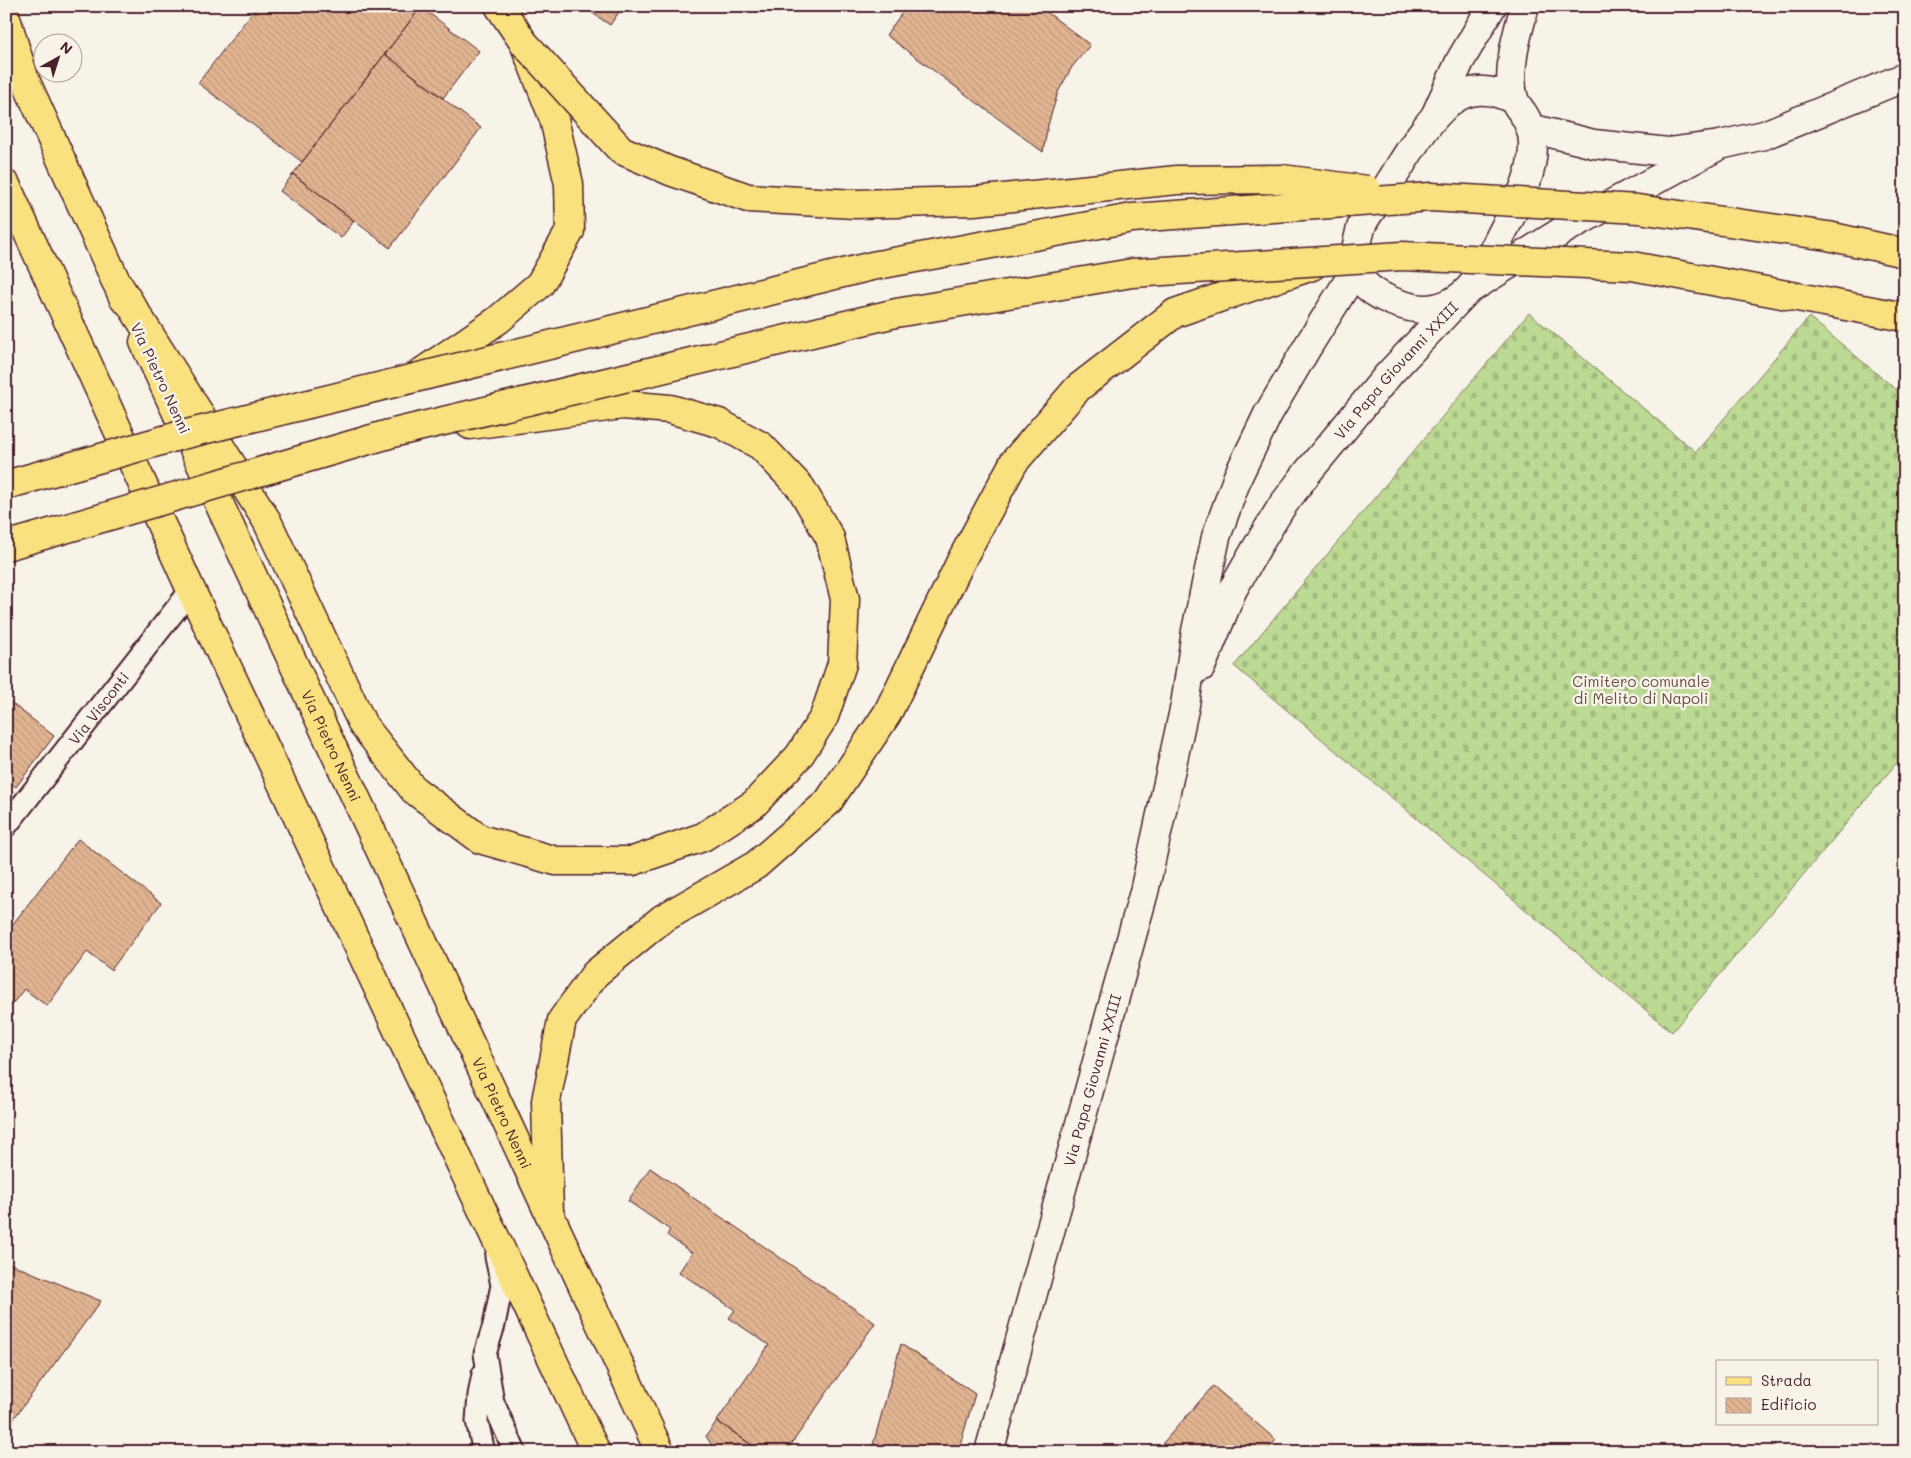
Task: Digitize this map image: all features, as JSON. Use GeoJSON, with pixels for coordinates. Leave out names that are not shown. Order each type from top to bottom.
{"type":"FeatureCollection","features":[{"type":"Feature","properties":{"kind":"main road"},"geometry":{"type":"LineString","coordinates":[[499,6],[524,43],[621,150],[670,171],[748,198],[856,204],[974,201],[1177,180],[1272,179],[1431,197],[1638,209],[1828,236],[1905,253]]}},
{"type":"Feature","properties":{"kind":"main road"},"geometry":{"type":"LineString","coordinates":[[6,18],[23,74]]}},
{"type":"Feature","properties":{"kind":"main road","name":"Via Pietro Nenni"},"geometry":{"type":"LineString","coordinates":[[6,37],[114,278],[660,1452]]}},
{"type":"Feature","properties":{"kind":"main road"},"geometry":{"type":"LineString","coordinates":[[414,378],[498,320],[540,284],[570,231],[569,184],[554,119],[524,43]]}},
{"type":"Feature","properties":{"kind":"main road"},"geometry":{"type":"LineString","coordinates":[[6,185],[192,590],[596,1452]]}},
{"type":"Feature","properties":{"kind":"main road"},"geometry":{"type":"LineString","coordinates":[[6,485],[178,436],[872,266],[1132,218],[1431,197]]}},
{"type":"Feature","properties":{"kind":"main road"},"geometry":{"type":"LineString","coordinates":[[6,546],[389,434],[896,312],[1132,273],[1402,256],[1632,266],[1905,317]]}},
{"type":"Feature","properties":{"kind":"main road"},"geometry":{"type":"LineString","coordinates":[[549,1213],[546,1101],[562,1020],[595,974],[662,920],[756,865],[828,802],[887,714],[962,559],[1014,462],[1078,388],[1175,313],[1327,260]]}},
{"type":"Feature","properties":{"kind":"main road"},"geometry":{"type":"LineString","coordinates":[[114,278],[267,521],[363,725],[414,790],[480,839],[556,861],[633,861],[703,837],[754,804],[799,756],[824,717],[842,664],[845,599],[830,538],[801,488],[761,446],[719,423],[670,409],[623,405],[389,434]]}},
{"type":"Feature","properties":{"kind":"street"},"geometry":{"type":"LineString","coordinates":[[1514,100],[1512,71],[1514,43],[1525,6]]}},
{"type":"Feature","properties":{"kind":"street"},"geometry":{"type":"LineString","coordinates":[[1435,118],[1481,10],[1514,43]]}},
{"type":"Feature","properties":{"kind":"street","name":"Via Papa Giovanni XXIII"},"geometry":{"type":"LineString","coordinates":[[1530,128],[1594,144],[1668,152],[1720,145],[1764,135],[1905,77]]}},
{"type":"Feature","properties":{"kind":"street"},"geometry":{"type":"LineString","coordinates":[[1486,90],[1499,92],[1514,100],[1526,117],[1530,128],[1534,142],[1532,162],[1522,193],[1480,274],[1467,291],[1450,304],[1434,309],[1415,308],[1375,294],[1358,276],[1356,269],[1355,261],[1362,226],[1435,118],[1451,101],[1467,94],[1486,90]]}},
{"type":"Feature","properties":{"kind":"street","name":"Via Papa Giovanni XXIII"},"geometry":{"type":"LineString","coordinates":[[1185,706],[1233,590],[1282,506],[1307,473],[1390,374],[1467,291],[1567,228],[1720,145]]}},
{"type":"Feature","properties":{"kind":"street","name":"Via Papa Giovanni XXIII"},"geometry":{"type":"LineString","coordinates":[[990,1452],[1144,892],[1185,706],[1196,631],[1216,536],[1238,476],[1278,397],[1356,269]]}},
{"type":"Feature","properties":{"kind":"lane","name":"Via Visconti"},"geometry":{"type":"LineString","coordinates":[[6,826],[192,590]]}},
{"type":"Feature","properties":{"kind":"lane"},"geometry":{"type":"LineString","coordinates":[[446,1132],[493,1244],[502,1285],[494,1325],[485,1354],[479,1395],[477,1421],[484,1452]]}},
{"type":"Feature","properties":{"kind":"lane"},"geometry":{"type":"LineString","coordinates":[[485,1354],[493,1402],[515,1452]]}},
{"type":"Feature","properties":{"kind":"green space","name":"Cimitero comunale di Melito di Napoli"},"geometry":{"type":"Polygon","coordinates":[[[1529,313],[1696,452],[1809,317],[1905,397],[1905,753],[1672,1032],[1234,666],[1529,313]]]}},
{"type":"Feature","properties":{"kind":"building"},"geometry":{"type":"Polygon","coordinates":[[[257,6],[408,6],[417,12],[302,162],[198,83],[257,6]]]}},
{"type":"Feature","properties":{"kind":"building"},"geometry":{"type":"Polygon","coordinates":[[[582,6],[623,6],[610,25],[582,6]]]}},
{"type":"Feature","properties":{"kind":"building"},"geometry":{"type":"Polygon","coordinates":[[[907,6],[1039,6],[1090,45],[1072,67],[1058,92],[1048,125],[1043,152],[886,35],[907,6]]]}},
{"type":"Feature","properties":{"kind":"building"},"geometry":{"type":"Polygon","coordinates":[[[421,7],[479,51],[443,98],[385,54],[421,7]]]}},
{"type":"Feature","properties":{"kind":"building"},"geometry":{"type":"Polygon","coordinates":[[[385,54],[481,128],[390,248],[293,174],[385,54]]]}},
{"type":"Feature","properties":{"kind":"building"},"geometry":{"type":"Polygon","coordinates":[[[293,174],[354,221],[341,238],[280,191],[293,174]]]}},
{"type":"Feature","properties":{"kind":"building"},"geometry":{"type":"Polygon","coordinates":[[[6,699],[54,736],[16,787],[6,779],[6,699]]]}},
{"type":"Feature","properties":{"kind":"building"},"geometry":{"type":"Polygon","coordinates":[[[78,839],[161,903],[111,970],[87,952],[47,1006],[24,989],[6,1012],[6,933],[78,839]]]}},
{"type":"Feature","properties":{"kind":"building"},"geometry":{"type":"Polygon","coordinates":[[[650,1168],[875,1323],[786,1452],[762,1452],[717,1421],[769,1345],[729,1318],[735,1310],[679,1272],[692,1253],[667,1235],[670,1230],[628,1201],[650,1168]]]}},
{"type":"Feature","properties":{"kind":"building"},"geometry":{"type":"Polygon","coordinates":[[[6,1262],[101,1301],[6,1429],[6,1262]]]}},
{"type":"Feature","properties":{"kind":"building"},"geometry":{"type":"Polygon","coordinates":[[[901,1344],[975,1394],[958,1452],[871,1452],[901,1344]]]}},
{"type":"Feature","properties":{"kind":"building"},"geometry":{"type":"Polygon","coordinates":[[[1213,1386],[1276,1440],[1266,1452],[1155,1452],[1213,1386]]]}},
{"type":"Feature","properties":{"kind":"building"},"geometry":{"type":"Polygon","coordinates":[[[717,1421],[762,1452],[716,1452],[706,1436],[717,1421]]]}}]}
